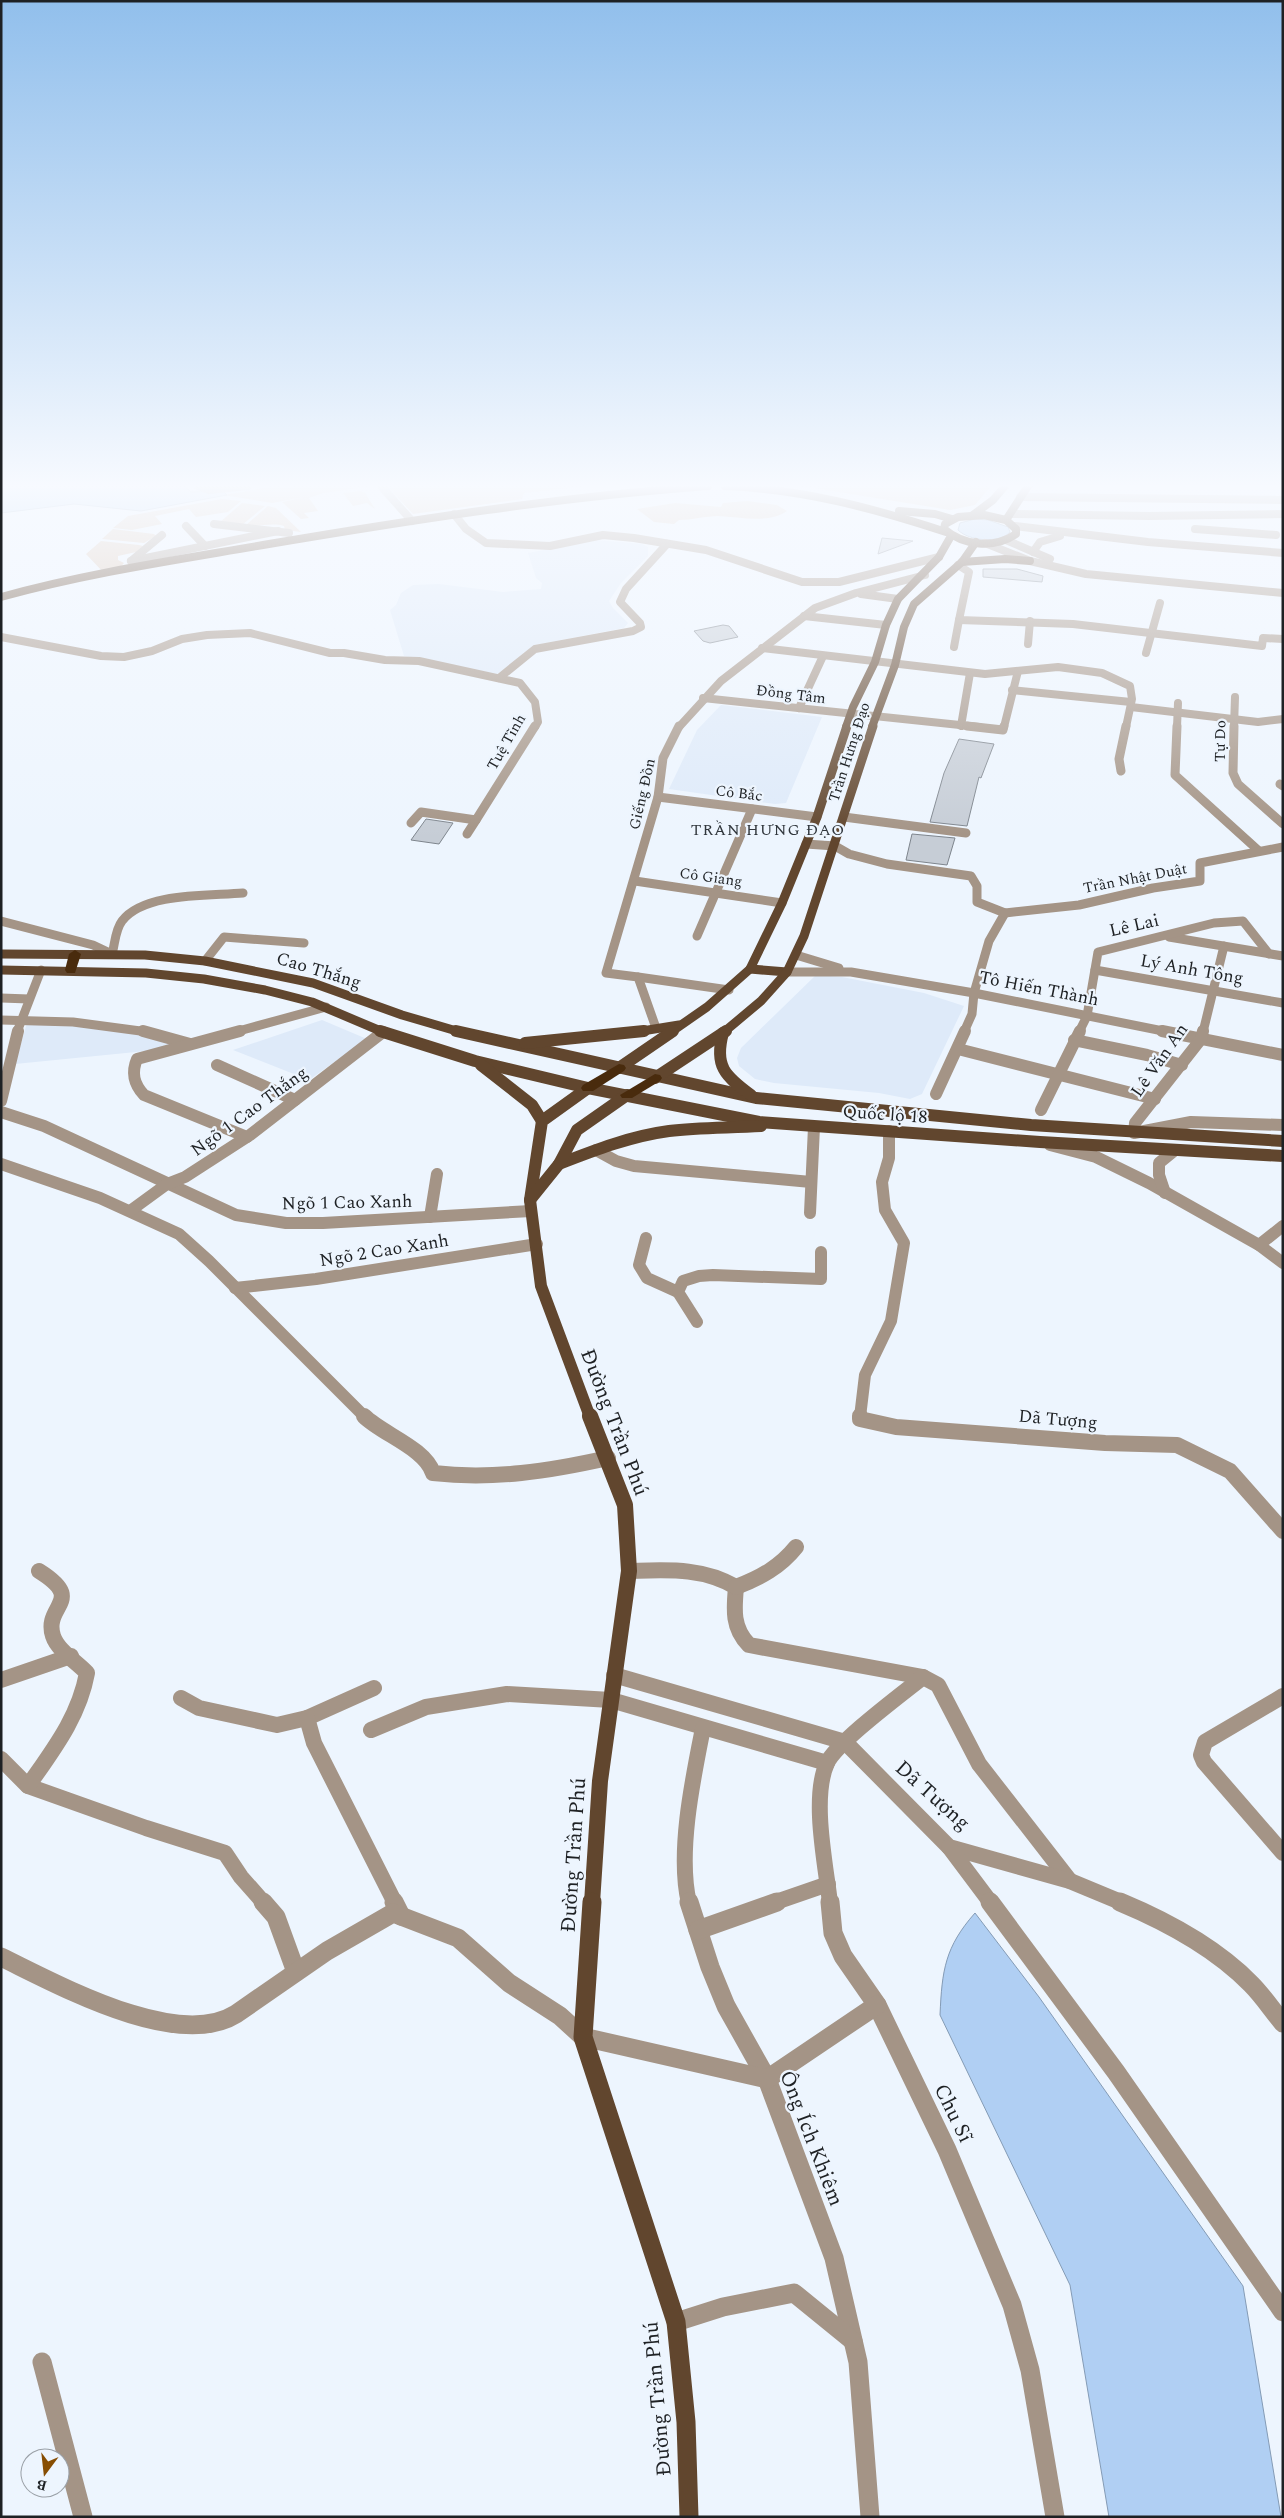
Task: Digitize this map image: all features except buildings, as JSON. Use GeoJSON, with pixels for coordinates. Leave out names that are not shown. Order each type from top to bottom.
{"type":"FeatureCollection","features":[{"type":"Feature","properties":{"kind":"highway"},"geometry":{"type":"LineString","coordinates":[[71,970],[75,954]]}},
{"type":"Feature","properties":{"kind":"highway"},"geometry":{"type":"LineString","coordinates":[[588,1088],[619,1068]]}},
{"type":"Feature","properties":{"kind":"highway"},"geometry":{"type":"LineString","coordinates":[[627,1095],[655,1078]]}},
{"type":"Feature","properties":{"kind":"main road","name":"Trần Hưng Đạo"},"geometry":{"type":"LineString","coordinates":[[619,1068],[729,990],[750,969],[782,903],[817,817],[850,714],[875,662],[886,625],[896,604]]}},
{"type":"Feature","properties":{"kind":"main road","name":"Trần Hưng Đạo"},"geometry":{"type":"LineString","coordinates":[[655,1078],[723,1033],[761,1001],[787,972],[796,955],[835,846],[876,716],[895,665],[904,627],[915,604]]}},
{"type":"Feature","properties":{"kind":"main road","name":"Cao Thắng"},"geometry":{"type":"LineString","coordinates":[[1,954],[112,954],[205,961],[313,983],[402,1015],[481,1038],[619,1068]]}},
{"type":"Feature","properties":{"kind":"main road"},"geometry":{"type":"LineString","coordinates":[[750,969],[787,972]]}},
{"type":"Feature","properties":{"kind":"main road","name":"Cao Thắng"},"geometry":{"type":"LineString","coordinates":[[1,970],[146,973],[204,979],[265,990],[326,1007],[383,1032],[475,1061],[588,1088]]}},
{"type":"Feature","properties":{"kind":"main road"},"geometry":{"type":"LineString","coordinates":[[481,1038],[535,1044],[623,1034],[681,1024]]}},
{"type":"Feature","properties":{"kind":"main road"},"geometry":{"type":"LineString","coordinates":[[723,1033],[718,1052],[720,1065],[729,1079],[756,1098]]}},
{"type":"Feature","properties":{"kind":"main road"},"geometry":{"type":"LineString","coordinates":[[475,1061],[526,1099],[542,1122],[588,1088]]}},
{"type":"Feature","properties":{"kind":"main road","name":"Quốc lộ 18"},"geometry":{"type":"LineString","coordinates":[[619,1068],[655,1078],[756,1098],[1134,1133],[1179,1136],[1197,1134],[1283,1134]]}},
{"type":"Feature","properties":{"kind":"main road","name":"Quốc lộ 18"},"geometry":{"type":"LineString","coordinates":[[588,1088],[759,1122],[1178,1150],[1202,1155],[1283,1162]]}},
{"type":"Feature","properties":{"kind":"main road"},"geometry":{"type":"LineString","coordinates":[[530,1206],[559,1164],[577,1130],[627,1095]]}},
{"type":"Feature","properties":{"kind":"main road","name":"Đường Trần Phú"},"geometry":{"type":"LineString","coordinates":[[542,1122],[530,1206],[537,1244],[541,1286],[576,1384],[608,1458],[624,1505],[629,1571],[600,1781],[583,2038],[676,2322],[686,2422],[689,2517]]}},
{"type":"Feature","properties":{"kind":"main road"},"geometry":{"type":"LineString","coordinates":[[559,1164],[628,1140],[668,1131],[790,1125]]}},
{"type":"Feature","properties":{"kind":"main road","name":"Quốc lộ 18"},"geometry":{"type":"LineString","coordinates":[[1197,1134],[1283,1141]]}},
{"type":"Feature","properties":{"kind":"main road","name":"Quốc lộ 18"},"geometry":{"type":"LineString","coordinates":[[1202,1155],[1283,1156]]}},
{"type":"Feature","properties":{"kind":"street"},"geometry":{"type":"LineString","coordinates":[[1,637],[100,656],[124,658],[152,651],[182,639],[206,635],[250,633],[330,653],[344,653],[385,660],[419,661],[499,678],[524,656],[536,649],[633,631],[642,627],[621,604]]}},
{"type":"Feature","properties":{"kind":"street","name":"Giếng Đồn"},"geometry":{"type":"LineString","coordinates":[[638,977],[606,973],[635,881],[658,797],[663,758],[681,723],[721,681],[804,616],[815,608],[827,604]]}},
{"type":"Feature","properties":{"kind":"street"},"geometry":{"type":"LineString","coordinates":[[954,647],[962,604]]}},
{"type":"Feature","properties":{"kind":"street"},"geometry":{"type":"LineString","coordinates":[[1146,653],[1160,604]]}},
{"type":"Feature","properties":{"kind":"street"},"geometry":{"type":"LineString","coordinates":[[804,616],[886,625]]}},
{"type":"Feature","properties":{"kind":"street"},"geometry":{"type":"LineString","coordinates":[[959,620],[995,618],[1106,626],[1262,646],[1262,638],[1283,639]]}},
{"type":"Feature","properties":{"kind":"street"},"geometry":{"type":"LineString","coordinates":[[1028,644],[1030,622]]}},
{"type":"Feature","properties":{"kind":"street"},"geometry":{"type":"LineString","coordinates":[[762,648],[970,673],[984,674],[1058,667],[1102,673],[1130,686],[1131,705],[1119,759],[1121,771]]}},
{"type":"Feature","properties":{"kind":"street"},"geometry":{"type":"LineString","coordinates":[[799,708],[823,656]]}},
{"type":"Feature","properties":{"kind":"street"},"geometry":{"type":"LineString","coordinates":[[1018,671],[1012,690],[1131,705],[1178,708],[1258,722],[1283,719]]}},
{"type":"Feature","properties":{"kind":"street"},"geometry":{"type":"LineString","coordinates":[[961,726],[970,673]]}},
{"type":"Feature","properties":{"kind":"street","name":"Tuệ Tĩnh"},"geometry":{"type":"LineString","coordinates":[[476,820],[538,722],[535,702],[528,692],[520,684],[499,678]]}},
{"type":"Feature","properties":{"kind":"street","name":"Đồng Tâm"},"geometry":{"type":"LineString","coordinates":[[703,698],[1003,730],[1012,690]]}},
{"type":"Feature","properties":{"kind":"street","name":"Tự Do"},"geometry":{"type":"LineString","coordinates":[[1235,697],[1233,773],[1238,784],[1283,824]]}},
{"type":"Feature","properties":{"kind":"street"},"geometry":{"type":"LineString","coordinates":[[1178,708],[1175,775],[1259,851]]}},
{"type":"Feature","properties":{"kind":"street","name":"Cô Bắc"},"geometry":{"type":"LineString","coordinates":[[658,797],[817,817]]}},
{"type":"Feature","properties":{"kind":"street"},"geometry":{"type":"LineString","coordinates":[[697,936],[752,809]]}},
{"type":"Feature","properties":{"kind":"street"},"geometry":{"type":"LineString","coordinates":[[411,822],[420,812],[476,820],[467,834]]}},
{"type":"Feature","properties":{"kind":"street"},"geometry":{"type":"LineString","coordinates":[[844,817],[966,834]]}},
{"type":"Feature","properties":{"kind":"street"},"geometry":{"type":"LineString","coordinates":[[806,844],[835,846],[849,854],[887,864],[971,876],[977,886],[977,902],[1005,913],[989,941],[974,993],[972,1014],[958,1049],[936,1094]]}},
{"type":"Feature","properties":{"kind":"street","name":"Trần Nhật Duật"},"geometry":{"type":"LineString","coordinates":[[1005,913],[1079,904],[1153,888],[1200,881],[1200,863],[1283,847]]}},
{"type":"Feature","properties":{"kind":"street","name":"Cô Giang"},"geometry":{"type":"LineString","coordinates":[[635,881],[782,903]]}},
{"type":"Feature","properties":{"kind":"street"},"geometry":{"type":"LineString","coordinates":[[1,921],[92,945],[112,954],[121,922],[128,914],[139,908],[166,900],[243,893]]}},
{"type":"Feature","properties":{"kind":"street","name":"Lê Lai"},"geometry":{"type":"LineString","coordinates":[[1041,1110],[1087,1016],[1098,952],[1114,946],[1164,936],[1228,919],[1243,921],[1269,954]]}},
{"type":"Feature","properties":{"kind":"street"},"geometry":{"type":"LineString","coordinates":[[1164,936],[1283,956]]}},
{"type":"Feature","properties":{"kind":"street"},"geometry":{"type":"LineString","coordinates":[[205,961],[224,937],[304,943]]}},
{"type":"Feature","properties":{"kind":"street","name":"Lê Văn An"},"geometry":{"type":"LineString","coordinates":[[1134,1133],[1134,1123],[1182,1065],[1201,1038],[1224,946]]}},
{"type":"Feature","properties":{"kind":"street"},"geometry":{"type":"LineString","coordinates":[[796,955],[851,972]]}},
{"type":"Feature","properties":{"kind":"street"},"geometry":{"type":"LineString","coordinates":[[2,1098],[20,1020],[42,970]]}},
{"type":"Feature","properties":{"kind":"street","name":"Lý Anh Tông"},"geometry":{"type":"LineString","coordinates":[[1095,970],[1283,1002]]}},
{"type":"Feature","properties":{"kind":"street","name":"Tô Hiến Thành"},"geometry":{"type":"LineString","coordinates":[[787,972],[851,972],[974,993],[1283,1055]]}},
{"type":"Feature","properties":{"kind":"street"},"geometry":{"type":"LineString","coordinates":[[656,1028],[638,977],[729,990]]}},
{"type":"Feature","properties":{"kind":"street"},"geometry":{"type":"LineString","coordinates":[[1,998],[29,998]]}},
{"type":"Feature","properties":{"kind":"street"},"geometry":{"type":"LineString","coordinates":[[247,1137],[144,1095],[138,1090],[134,1082],[133,1066],[137,1059],[326,1007]]}},
{"type":"Feature","properties":{"kind":"street"},"geometry":{"type":"LineString","coordinates":[[1,1020],[102,1024],[171,1037],[190,1044]]}},
{"type":"Feature","properties":{"kind":"street","name":"Ngõ 1 Cao Thắng"},"geometry":{"type":"LineString","coordinates":[[130,1212],[171,1183],[185,1177],[247,1137],[383,1032]]}},
{"type":"Feature","properties":{"kind":"street"},"geometry":{"type":"LineString","coordinates":[[1074,1040],[1129,1050],[1182,1065]]}},
{"type":"Feature","properties":{"kind":"street"},"geometry":{"type":"LineString","coordinates":[[958,1049],[1155,1099]]}},
{"type":"Feature","properties":{"kind":"street"},"geometry":{"type":"LineString","coordinates":[[217,1065],[295,1100]]}},
{"type":"Feature","properties":{"kind":"street","name":"Ngõ 1 Cao Xanh"},"geometry":{"type":"LineString","coordinates":[[1,1112],[44,1126],[171,1183],[236,1215],[268,1221],[293,1223],[361,1222],[430,1217],[530,1206]]}},
{"type":"Feature","properties":{"kind":"street"},"geometry":{"type":"LineString","coordinates":[[1134,1133],[1190,1122],[1283,1125]]}},
{"type":"Feature","properties":{"kind":"street"},"geometry":{"type":"LineString","coordinates":[[810,1213],[814,1127]]}},
{"type":"Feature","properties":{"kind":"street","name":"Dã Tượng"},"geometry":{"type":"LineString","coordinates":[[889,1131],[889,1158],[882,1182],[885,1210],[904,1242],[891,1321],[865,1375],[860,1419],[896,1427],[1105,1443],[1177,1445],[1230,1471],[1283,1530]]}},
{"type":"Feature","properties":{"kind":"street"},"geometry":{"type":"LineString","coordinates":[[1040,1142],[1096,1158],[1166,1193],[1259,1245],[1283,1263]]}},
{"type":"Feature","properties":{"kind":"street"},"geometry":{"type":"LineString","coordinates":[[596,1150],[616,1162],[634,1166],[812,1182]]}},
{"type":"Feature","properties":{"kind":"street"},"geometry":{"type":"LineString","coordinates":[[1166,1193],[1159,1175],[1159,1163],[1178,1150]]}},
{"type":"Feature","properties":{"kind":"street"},"geometry":{"type":"LineString","coordinates":[[1,1164],[100,1198],[179,1234],[371,1422],[420,1454],[430,1464],[433,1473],[466,1476],[537,1471],[608,1458]]}},
{"type":"Feature","properties":{"kind":"street"},"geometry":{"type":"LineString","coordinates":[[430,1217],[437,1174]]}},
{"type":"Feature","properties":{"kind":"street"},"geometry":{"type":"LineString","coordinates":[[1259,1245],[1283,1226]]}},
{"type":"Feature","properties":{"kind":"street"},"geometry":{"type":"LineString","coordinates":[[646,1238],[639,1264],[648,1278],[678,1292],[697,1322]]}},
{"type":"Feature","properties":{"kind":"street","name":"Ngõ 2 Cao Xanh"},"geometry":{"type":"LineString","coordinates":[[235,1288],[316,1278],[537,1244]]}},
{"type":"Feature","properties":{"kind":"street"},"geometry":{"type":"LineString","coordinates":[[678,1292],[679,1286],[683,1281],[699,1276],[735,1275],[821,1279],[821,1252]]}},
{"type":"Feature","properties":{"kind":"street"},"geometry":{"type":"LineString","coordinates":[[736,1587],[774,1569],[787,1560],[796,1547]]}},
{"type":"Feature","properties":{"kind":"street"},"geometry":{"type":"LineString","coordinates":[[28,1786],[64,1732],[85,1689],[87,1673],[71,1656],[59,1647],[52,1634],[63,1593],[54,1578],[40,1571]]}},
{"type":"Feature","properties":{"kind":"street"},"geometry":{"type":"LineString","coordinates":[[629,1571],[697,1571],[722,1577],[736,1587]]}},
{"type":"Feature","properties":{"kind":"street"},"geometry":{"type":"LineString","coordinates":[[736,1587],[735,1624],[740,1638],[749,1644],[923,1677],[938,1685],[979,1764],[1070,1881]]}},
{"type":"Feature","properties":{"kind":"street"},"geometry":{"type":"LineString","coordinates":[[1,1680],[71,1656]]}},
{"type":"Feature","properties":{"kind":"street","name":"Dã Tượng"},"geometry":{"type":"LineString","coordinates":[[614,1675],[845,1742],[949,1847],[1070,1881],[1148,1914],[1188,1935],[1219,1956],[1251,1984],[1283,2023]]}},
{"type":"Feature","properties":{"kind":"street","name":"Chu Sĩ"},"geometry":{"type":"LineString","coordinates":[[923,1677],[845,1742],[827,1763],[821,1791],[820,1813],[833,1933],[843,1956],[876,2005],[948,2150],[1012,2306],[1030,2370],[1055,2517]]}},
{"type":"Feature","properties":{"kind":"street"},"geometry":{"type":"LineString","coordinates":[[181,1698],[199,1708],[276,1725],[307,1718],[374,1688]]}},
{"type":"Feature","properties":{"kind":"street"},"geometry":{"type":"LineString","coordinates":[[370,1730],[426,1706],[507,1694],[611,1700],[827,1763]]}},
{"type":"Feature","properties":{"kind":"street"},"geometry":{"type":"LineString","coordinates":[[1282,1851],[1204,1762],[1201,1755],[1205,1742],[1283,1696]]}},
{"type":"Feature","properties":{"kind":"street"},"geometry":{"type":"LineString","coordinates":[[307,1718],[314,1743],[400,1916]]}},
{"type":"Feature","properties":{"kind":"street","name":"Ông Ích Khiêm"},"geometry":{"type":"LineString","coordinates":[[703,1728],[694,1770],[687,1830],[688,1899],[706,1960],[745,2044],[767,2079],[834,2258],[858,2362],[870,2517]]}},
{"type":"Feature","properties":{"kind":"street"},"geometry":{"type":"LineString","coordinates":[[1,1759],[28,1786],[146,1828],[225,1853],[241,1878],[276,1917],[296,1972]]}},
{"type":"Feature","properties":{"kind":"street"},"geometry":{"type":"LineString","coordinates":[[949,1847],[1116,2072],[1283,2312]]}},
{"type":"Feature","properties":{"kind":"street"},"geometry":{"type":"LineString","coordinates":[[698,1930],[828,1884]]}},
{"type":"Feature","properties":{"kind":"street"},"geometry":{"type":"LineString","coordinates":[[1,1957],[72,1992],[133,2014],[186,2025],[222,2022],[362,1928],[393,1913],[458,1938],[508,1983],[560,2016],[583,2038],[767,2079],[876,2005]]}},
{"type":"Feature","properties":{"kind":"street"},"geometry":{"type":"LineString","coordinates":[[676,2322],[722,2307],[794,2293],[853,2341]]}},
{"type":"Feature","properties":{"kind":"street"},"geometry":{"type":"LineString","coordinates":[[42,2362],[83,2517]]}},
{"type":"Feature","properties":{"kind":"shaded area"},"geometry":{"type":"Polygon","coordinates":[[[610,604],[628,623],[624,628],[535,645],[521,655],[512,665],[497,674],[404,656],[390,610],[396,605],[610,604]]]}},
{"type":"Feature","properties":{"kind":"shaded area"},"geometry":{"type":"Polygon","coordinates":[[[721,705],[822,717],[786,803],[775,804],[669,789],[697,730],[721,705]]]}},
{"type":"Feature","properties":{"kind":"shaded area"},"geometry":{"type":"Polygon","coordinates":[[[816,975],[842,977],[924,993],[964,1006],[922,1094],[910,1099],[879,1093],[774,1083],[755,1079],[739,1066],[737,1058],[741,1048],[816,975]]]}},
{"type":"Feature","properties":{"kind":"shaded area"},"geometry":{"type":"Polygon","coordinates":[[[322,1020],[367,1039],[309,1080],[233,1050],[322,1020]]]}},
{"type":"Feature","properties":{"kind":"shaded area"},"geometry":{"type":"Polygon","coordinates":[[[27,1023],[96,1026],[168,1039],[171,1046],[146,1051],[15,1064],[27,1023]]]}},
{"type":"Feature","properties":{"kind":"water"},"geometry":{"type":"Polygon","coordinates":[[[975,1913],[1039,1997],[1243,2286],[1281,2517],[1109,2517],[1070,2285],[940,2015],[944,1972],[951,1948],[975,1913]]]}},
{"type":"Feature","properties":{"kind":"district","name":"TRẦN HƯNG ĐẠO"},"geometry":{"type":"Point","coordinates":[768,829]}}]}
